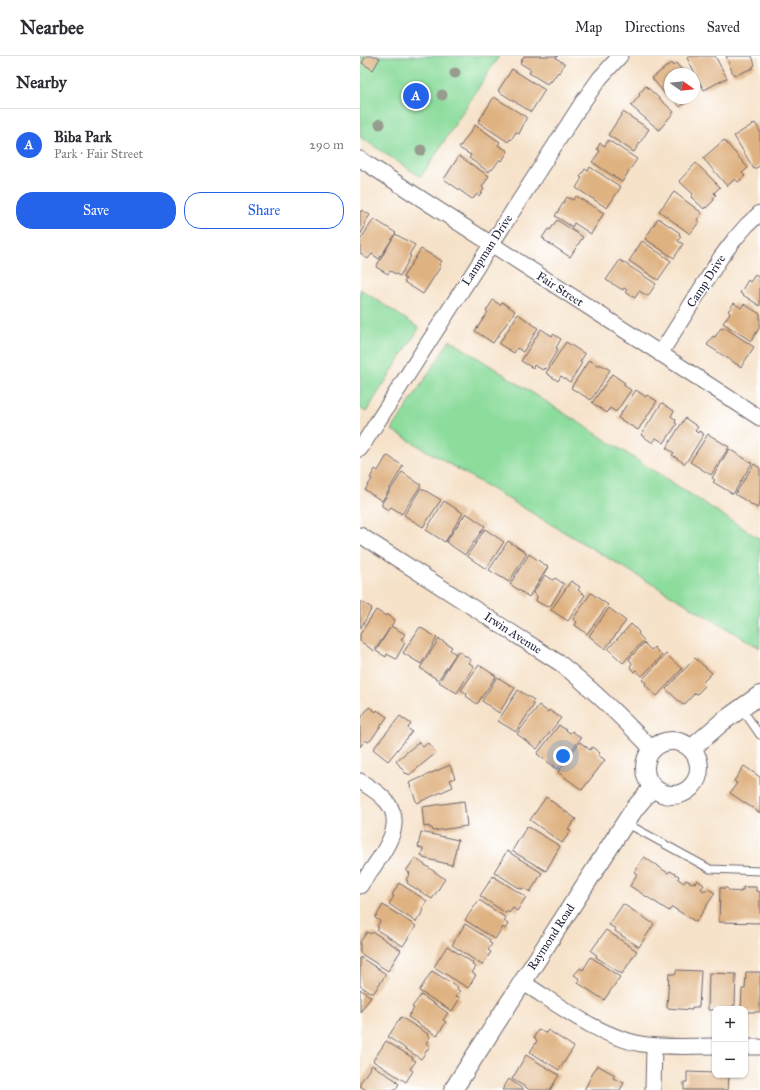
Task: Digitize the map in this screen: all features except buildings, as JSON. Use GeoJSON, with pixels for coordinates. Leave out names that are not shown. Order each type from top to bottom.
{"type":"FeatureCollection","features":[{"type":"Feature","properties":{"kind":"street","name":"Lampman Drive"},"geometry":{"type":"LineString","coordinates":[[360,449],[582,103],[600,78],[620,56]]}},
{"type":"Feature","properties":{"kind":"street","name":"Fair Street"},"geometry":{"type":"LineString","coordinates":[[360,159],[760,418]]}},
{"type":"Feature","properties":{"kind":"street","name":"Camp Drive"},"geometry":{"type":"LineString","coordinates":[[660,354],[721,257],[747,225],[760,213]]}},
{"type":"Feature","properties":{"kind":"street","name":"Irwin Avenue"},"geometry":{"type":"LineString","coordinates":[[360,535],[561,664],[599,696],[652,749]]}},
{"type":"Feature","properties":{"kind":"street"},"geometry":{"type":"LineString","coordinates":[[691,749],[722,722],[760,695]]}},
{"type":"Feature","properties":{"kind":"street"},"geometry":{"type":"LineString","coordinates":[[676,741],[691,749],[699,764],[699,772],[692,786],[686,791],[670,795],[662,793],[653,787],[646,774],[645,765],[652,749],[664,742],[676,741]]}},
{"type":"Feature","properties":{"kind":"street"},"geometry":{"type":"LineString","coordinates":[[360,782],[387,802],[392,811],[394,824],[391,836],[360,886]]}},
{"type":"Feature","properties":{"kind":"street","name":"Raymond Road"},"geometry":{"type":"LineString","coordinates":[[453,1090],[625,822],[653,787]]}},
{"type":"Feature","properties":{"kind":"street"},"geometry":{"type":"LineString","coordinates":[[522,982],[594,1028],[612,1035],[633,1042],[654,1046],[712,1046]]}},
{"type":"Feature","properties":{"kind":"street"},"geometry":{"type":"LineString","coordinates":[[653,1090],[654,1046]]}},
{"type":"Feature","properties":{"kind":"street"},"geometry":{"type":"LineString","coordinates":[[748,1047],[760,1047]]}},
{"type":"Feature","properties":{"kind":"lane"},"geometry":{"type":"LineString","coordinates":[[742,708],[760,735]]}},
{"type":"Feature","properties":{"kind":"lane"},"geometry":{"type":"LineString","coordinates":[[625,822],[710,869],[760,871]]}},
{"type":"Feature","properties":{"kind":"green space"},"geometry":{"type":"Polygon","coordinates":[[[360,56],[499,56],[421,177],[360,137],[360,56]]]}},
{"type":"Feature","properties":{"kind":"green space"},"geometry":{"type":"Polygon","coordinates":[[[360,289],[419,328],[366,412],[360,408],[360,289]]]}},
{"type":"Feature","properties":{"kind":"green space"},"geometry":{"type":"Polygon","coordinates":[[[450,340],[760,539],[760,648],[392,430],[450,340]]]}},
{"type":"Feature","properties":{"kind":"place","name":"Biba Park"},"geometry":{"type":"Point","coordinates":[416,96]}}]}
